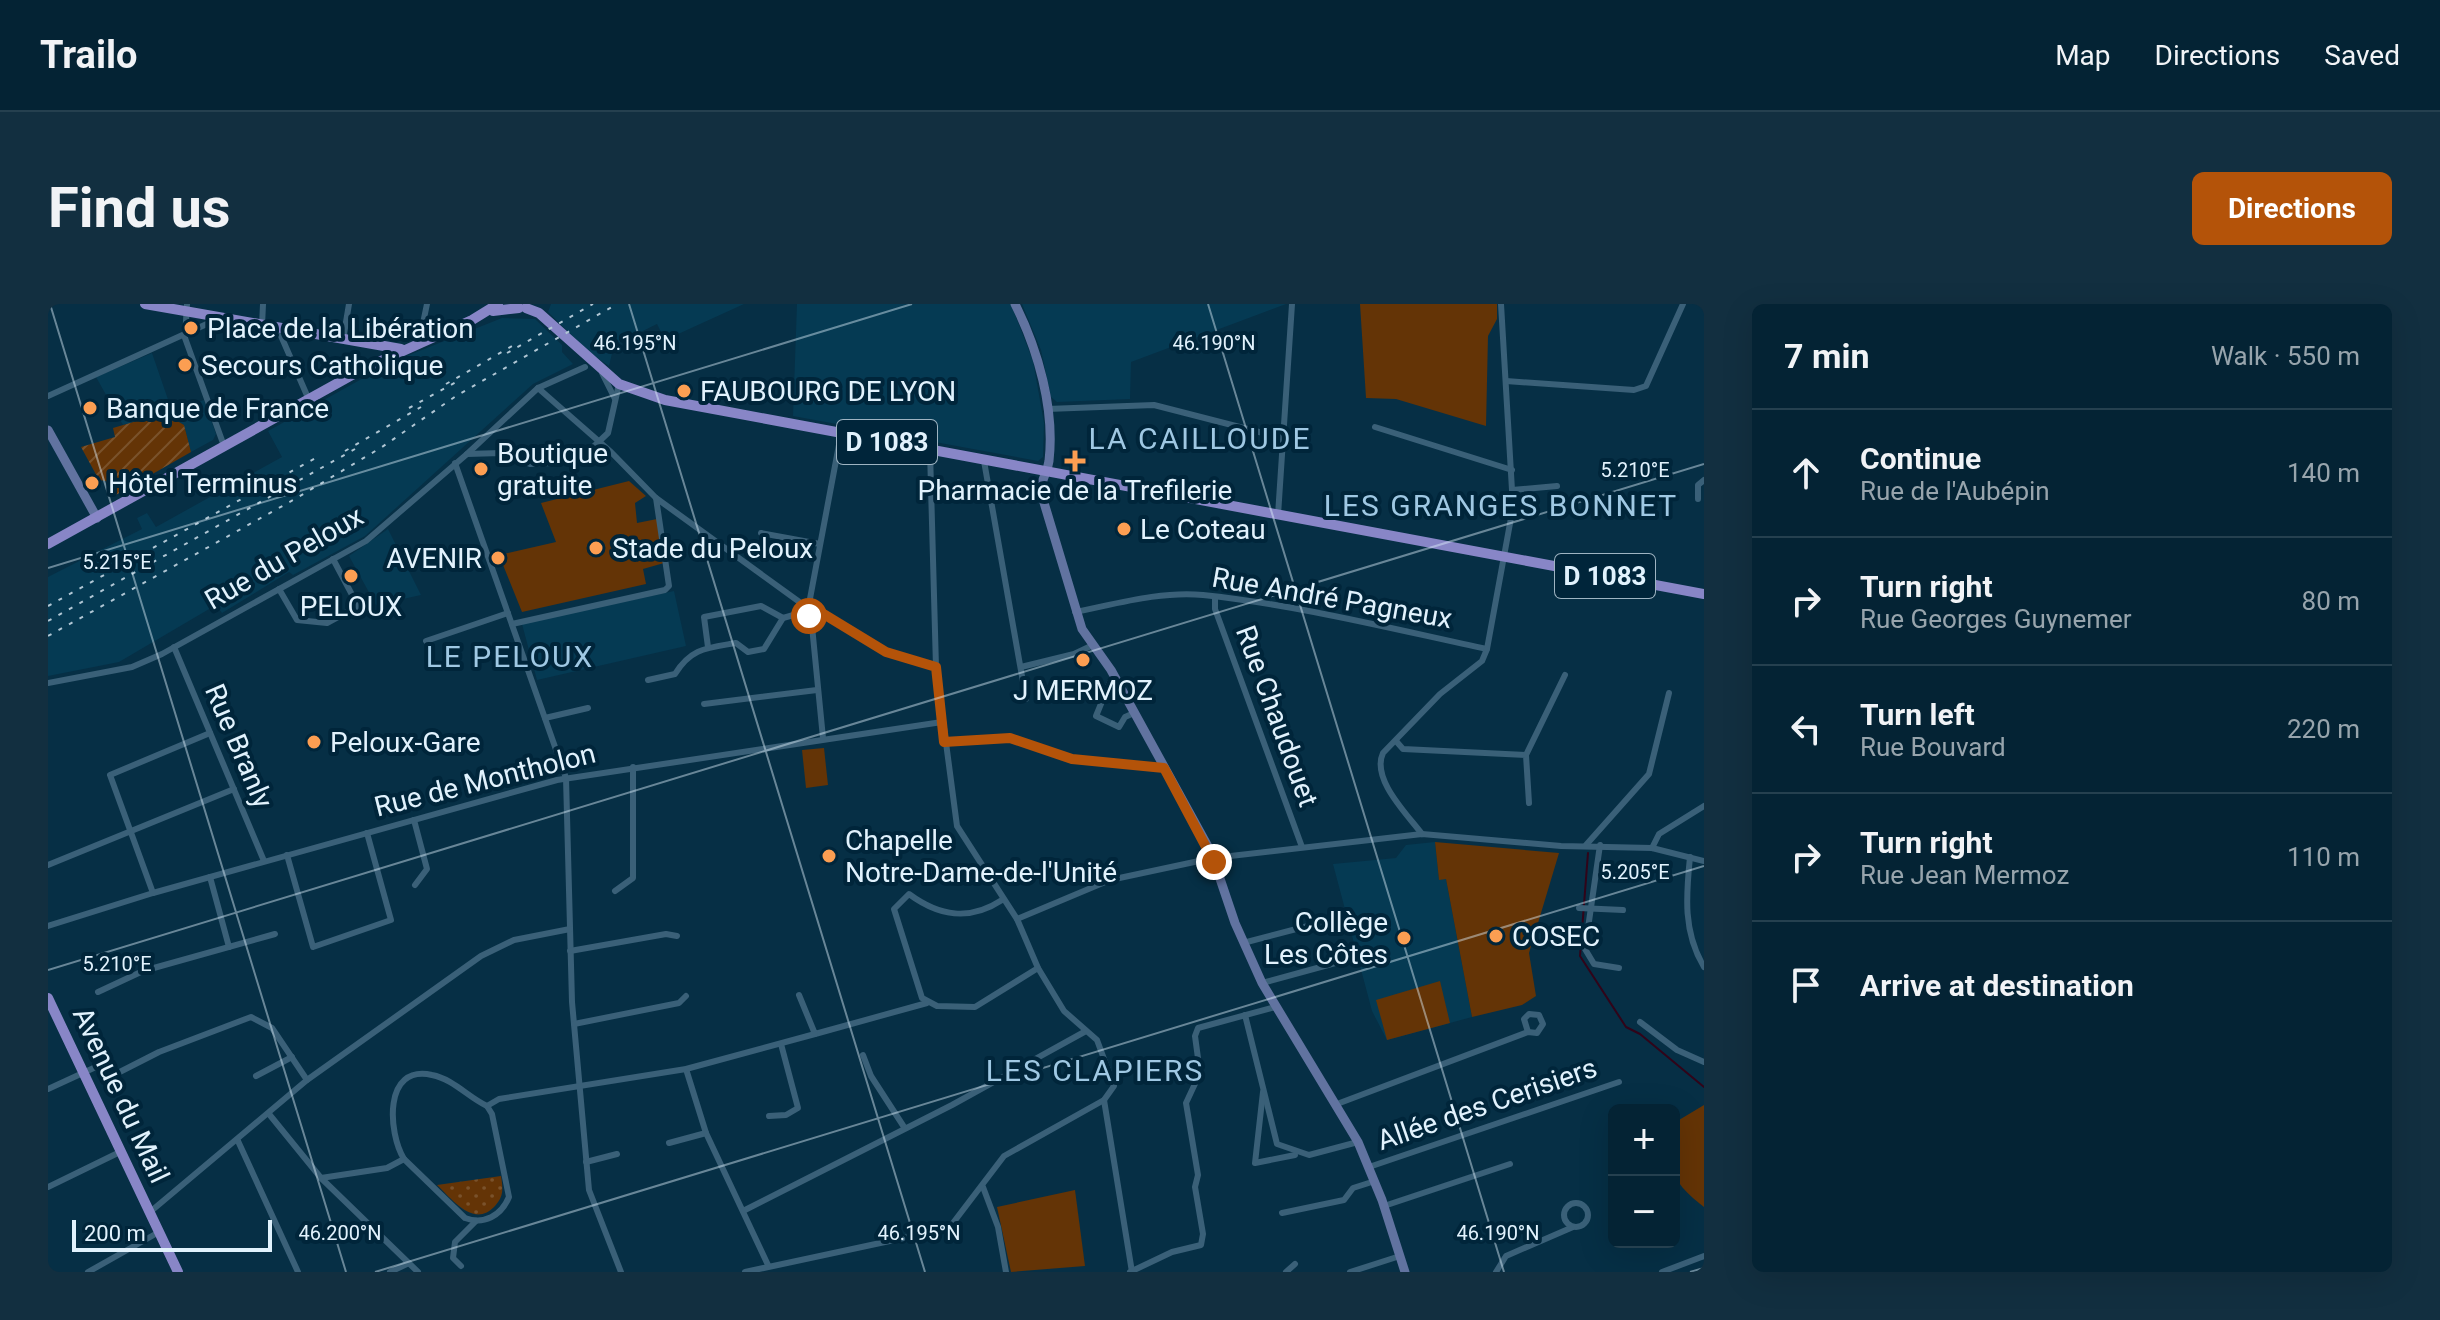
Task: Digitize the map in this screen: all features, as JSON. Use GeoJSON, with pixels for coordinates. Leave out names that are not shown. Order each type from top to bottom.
{"type":"FeatureCollection","features":[{"type":"Feature","properties":{"kind":"main road"},"geometry":{"type":"LineString","coordinates":[[145,304],[187,308],[360,345],[407,349]]}},
{"type":"Feature","properties":{"kind":"main road"},"geometry":{"type":"LineString","coordinates":[[487,312],[498,304]]}},
{"type":"Feature","properties":{"kind":"main road","name":"D 1083"},"geometry":{"type":"LineString","coordinates":[[384,359],[487,312],[528,307],[619,384],[665,400],[1704,594]]}},
{"type":"Feature","properties":{"kind":"main road"},"geometry":{"type":"LineString","coordinates":[[360,345],[384,359]]}},
{"type":"Feature","properties":{"kind":"main road"},"geometry":{"type":"LineString","coordinates":[[360,345],[368,366]]}},
{"type":"Feature","properties":{"kind":"main road"},"geometry":{"type":"LineString","coordinates":[[48,544],[384,359]]}},
{"type":"Feature","properties":{"kind":"main road","name":"Avenue du Mail"},"geometry":{"type":"LineString","coordinates":[[48,998],[178,1272]]}},
{"type":"Feature","properties":{"kind":"street"},"geometry":{"type":"LineString","coordinates":[[262,326],[263,304]]}},
{"type":"Feature","properties":{"kind":"street"},"geometry":{"type":"LineString","coordinates":[[343,340],[349,304]]}},
{"type":"Feature","properties":{"kind":"street"},"geometry":{"type":"LineString","coordinates":[[427,304],[422,328],[446,332]]}},
{"type":"Feature","properties":{"kind":"street"},"geometry":{"type":"LineString","coordinates":[[1015,304],[1031,337],[1046,409],[1049,463],[1043,472],[1042,496],[1075,612],[1116,679],[1213,858],[1243,943],[1262,983],[1358,1142],[1375,1181],[1405,1272]]}},
{"type":"Feature","properties":{"kind":"street"},"geometry":{"type":"LineString","coordinates":[[1278,515],[1292,304]]}},
{"type":"Feature","properties":{"kind":"street"},"geometry":{"type":"LineString","coordinates":[[1422,834],[1381,773],[1381,757],[1440,694],[1482,661],[1487,649],[1506,558],[1512,490],[1501,304]]}},
{"type":"Feature","properties":{"kind":"street"},"geometry":{"type":"LineString","coordinates":[[1506,381],[1634,390],[1646,386],[1683,304]]}},
{"type":"Feature","properties":{"kind":"street"},"geometry":{"type":"LineString","coordinates":[[187,308],[184,334],[224,446]]}},
{"type":"Feature","properties":{"kind":"street"},"geometry":{"type":"LineString","coordinates":[[48,396],[209,323],[213,316]]}},
{"type":"Feature","properties":{"kind":"street"},"geometry":{"type":"LineString","coordinates":[[278,329],[309,400]]}},
{"type":"Feature","properties":{"kind":"street","name":"Rue du Peloux"},"geometry":{"type":"LineString","coordinates":[[48,683],[132,667],[371,538],[538,388],[585,367]]}},
{"type":"Feature","properties":{"kind":"street"},"geometry":{"type":"LineString","coordinates":[[601,370],[615,399]]}},
{"type":"Feature","properties":{"kind":"street"},"geometry":{"type":"LineString","coordinates":[[467,454],[487,451],[530,464],[552,463],[585,453],[600,443],[613,421],[619,384]]}},
{"type":"Feature","properties":{"kind":"street"},"geometry":{"type":"LineString","coordinates":[[538,388],[656,498],[814,613],[886,652],[936,667]]}},
{"type":"Feature","properties":{"kind":"street"},"geometry":{"type":"LineString","coordinates":[[1046,409],[1154,405],[1267,434],[1283,432]]}},
{"type":"Feature","properties":{"kind":"street"},"geometry":{"type":"LineString","coordinates":[[1375,427],[1512,470]]}},
{"type":"Feature","properties":{"kind":"street"},"geometry":{"type":"LineString","coordinates":[[48,430],[97,518]]}},
{"type":"Feature","properties":{"kind":"street"},"geometry":{"type":"LineString","coordinates":[[806,607],[841,434]]}},
{"type":"Feature","properties":{"kind":"street"},"geometry":{"type":"LineString","coordinates":[[745,1272],[941,1230],[953,1223],[1004,1156],[1104,1100],[1114,1086],[1114,1079],[1097,1040],[1064,1011],[1038,968],[1017,919],[957,826],[936,667],[930,451]]}},
{"type":"Feature","properties":{"kind":"street"},"geometry":{"type":"LineString","coordinates":[[984,461],[1026,699]]}},
{"type":"Feature","properties":{"kind":"street"},"geometry":{"type":"LineString","coordinates":[[455,463],[566,778],[574,1024],[589,1190],[621,1272]]}},
{"type":"Feature","properties":{"kind":"street"},"geometry":{"type":"LineString","coordinates":[[1698,499],[1698,485],[1704,480]]}},
{"type":"Feature","properties":{"kind":"street"},"geometry":{"type":"LineString","coordinates":[[1512,490],[1557,486]]}},
{"type":"Feature","properties":{"kind":"street"},"geometry":{"type":"LineString","coordinates":[[512,624],[665,590],[669,586],[656,498]]}},
{"type":"Feature","properties":{"kind":"street"},"geometry":{"type":"LineString","coordinates":[[761,533],[820,544]]}},
{"type":"Feature","properties":{"kind":"street"},"geometry":{"type":"LineString","coordinates":[[279,589],[297,620],[327,623],[358,606],[333,559]]}},
{"type":"Feature","properties":{"kind":"street","name":"Rue André Pagneux"},"geometry":{"type":"LineString","coordinates":[[1075,612],[1158,596],[1215,598],[1380,626],[1487,649]]}},
{"type":"Feature","properties":{"kind":"street","name":"Rue Chaudouet"},"geometry":{"type":"LineString","coordinates":[[1215,598],[1219,621],[1302,847]]}},
{"type":"Feature","properties":{"kind":"street"},"geometry":{"type":"LineString","coordinates":[[708,647],[704,617],[761,606],[783,618]]}},
{"type":"Feature","properties":{"kind":"street"},"geometry":{"type":"LineString","coordinates":[[806,607],[814,613]]}},
{"type":"Feature","properties":{"kind":"street"},"geometry":{"type":"LineString","coordinates":[[648,680],[675,674],[687,655],[708,647],[736,643],[748,652],[764,649],[783,618],[806,607]]}},
{"type":"Feature","properties":{"kind":"street"},"geometry":{"type":"LineString","coordinates":[[426,641],[508,613]]}},
{"type":"Feature","properties":{"kind":"street"},"geometry":{"type":"LineString","coordinates":[[814,613],[817,690],[823,738]]}},
{"type":"Feature","properties":{"kind":"street"},"geometry":{"type":"LineString","coordinates":[[1021,667],[1074,654],[1093,645]]}},
{"type":"Feature","properties":{"kind":"street","name":"Rue Branly"},"geometry":{"type":"LineString","coordinates":[[174,647],[264,861]]}},
{"type":"Feature","properties":{"kind":"street"},"geometry":{"type":"LineString","coordinates":[[1529,803],[1526,755],[1565,675]]}},
{"type":"Feature","properties":{"kind":"street"},"geometry":{"type":"LineString","coordinates":[[1116,679],[1110,682],[1096,716],[1119,727],[1125,717],[1134,713]]}},
{"type":"Feature","properties":{"kind":"street"},"geometry":{"type":"LineString","coordinates":[[704,704],[817,690]]}},
{"type":"Feature","properties":{"kind":"street"},"geometry":{"type":"LineString","coordinates":[[1586,845],[1649,774],[1669,693]]}},
{"type":"Feature","properties":{"kind":"street"},"geometry":{"type":"LineString","coordinates":[[545,718],[588,708]]}},
{"type":"Feature","properties":{"kind":"street","name":"Rue de Montholon"},"geometry":{"type":"LineString","coordinates":[[48,926],[264,861],[566,778],[942,722]]}},
{"type":"Feature","properties":{"kind":"street"},"geometry":{"type":"LineString","coordinates":[[153,893],[110,775],[210,733]]}},
{"type":"Feature","properties":{"kind":"street"},"geometry":{"type":"LineString","coordinates":[[944,742],[1010,738],[1072,759],[1164,768]]}},
{"type":"Feature","properties":{"kind":"street"},"geometry":{"type":"LineString","coordinates":[[1396,741],[1403,749],[1526,755]]}},
{"type":"Feature","properties":{"kind":"street"},"geometry":{"type":"LineString","coordinates":[[615,891],[633,878],[633,767]]}},
{"type":"Feature","properties":{"kind":"street"},"geometry":{"type":"LineString","coordinates":[[48,865],[234,789]]}},
{"type":"Feature","properties":{"kind":"street"},"geometry":{"type":"LineString","coordinates":[[1652,848],[1659,834],[1704,806]]}},
{"type":"Feature","properties":{"kind":"street"},"geometry":{"type":"LineString","coordinates":[[414,820],[427,869],[415,885]]}},
{"type":"Feature","properties":{"kind":"street"},"geometry":{"type":"LineString","coordinates":[[287,855],[313,947],[391,920],[367,833]]}},
{"type":"Feature","properties":{"kind":"street"},"geometry":{"type":"LineString","coordinates":[[1017,919],[1110,880],[1213,858],[1422,834],[1652,848],[1704,861]]}},
{"type":"Feature","properties":{"kind":"street"},"geometry":{"type":"LineString","coordinates":[[1600,845],[1585,949],[1594,964],[1619,968]]}},
{"type":"Feature","properties":{"kind":"street"},"geometry":{"type":"LineString","coordinates":[[1690,857],[1685,908],[1695,950],[1704,967]]}},
{"type":"Feature","properties":{"kind":"street"},"geometry":{"type":"LineString","coordinates":[[210,877],[229,947]]}},
{"type":"Feature","properties":{"kind":"street"},"geometry":{"type":"LineString","coordinates":[[927,1003],[922,998],[894,909],[909,894],[924,905],[950,914],[970,915],[1002,900]]}},
{"type":"Feature","properties":{"kind":"street"},"geometry":{"type":"LineString","coordinates":[[1579,908],[1623,910]]}},
{"type":"Feature","properties":{"kind":"street"},"geometry":{"type":"LineString","coordinates":[[1243,943],[1327,921]]}},
{"type":"Feature","properties":{"kind":"street"},"geometry":{"type":"LineString","coordinates":[[150,1212],[307,1080],[481,956],[514,940],[570,929]]}},
{"type":"Feature","properties":{"kind":"street"},"geometry":{"type":"LineString","coordinates":[[98,992],[143,971],[275,934]]}},
{"type":"Feature","properties":{"kind":"street"},"geometry":{"type":"LineString","coordinates":[[570,951],[666,934],[677,936]]}},
{"type":"Feature","properties":{"kind":"street"},"geometry":{"type":"LineString","coordinates":[[1577,951],[1585,949]]}},
{"type":"Feature","properties":{"kind":"street"},"geometry":{"type":"LineString","coordinates":[[1262,983],[1339,962]]}},
{"type":"Feature","properties":{"kind":"street"},"geometry":{"type":"LineString","coordinates":[[487,1106],[499,1099],[686,1069],[927,1003],[975,1007],[1038,968]]}},
{"type":"Feature","properties":{"kind":"street"},"geometry":{"type":"LineString","coordinates":[[799,995],[815,1034]]}},
{"type":"Feature","properties":{"kind":"street"},"geometry":{"type":"LineString","coordinates":[[574,1024],[679,1003],[686,996]]}},
{"type":"Feature","properties":{"kind":"street"},"geometry":{"type":"LineString","coordinates":[[1104,1100],[1132,1272],[1172,1252],[1201,1245],[1203,1234],[1195,1187],[1198,1175],[1186,1103],[1200,1073],[1195,1036],[1205,1025],[1275,1007]]}},
{"type":"Feature","properties":{"kind":"street"},"geometry":{"type":"LineString","coordinates":[[1245,1015],[1277,1144],[1298,1154]]}},
{"type":"Feature","properties":{"kind":"street"},"geometry":{"type":"LineString","coordinates":[[48,1089],[98,1066],[104,1080],[159,1052],[251,1017],[272,1028],[307,1080]]}},
{"type":"Feature","properties":{"kind":"street"},"geometry":{"type":"LineString","coordinates":[[1640,1022],[1677,1050],[1704,1062]]}},
{"type":"Feature","properties":{"kind":"street"},"geometry":{"type":"LineString","coordinates":[[743,1211],[1086,1031]]}},
{"type":"Feature","properties":{"kind":"street"},"geometry":{"type":"LineString","coordinates":[[1337,1104],[1528,1032]]}},
{"type":"Feature","properties":{"kind":"street"},"geometry":{"type":"LineString","coordinates":[[769,1116],[786,1115],[798,1108],[781,1044]]}},
{"type":"Feature","properties":{"kind":"street"},"geometry":{"type":"LineString","coordinates":[[863,1055],[871,1076],[904,1127]]}},
{"type":"Feature","properties":{"kind":"street"},"geometry":{"type":"LineString","coordinates":[[256,1076],[292,1057]]}},
{"type":"Feature","properties":{"kind":"street"},"geometry":{"type":"LineString","coordinates":[[686,1069],[706,1133],[768,1265]]}},
{"type":"Feature","properties":{"kind":"street"},"geometry":{"type":"LineString","coordinates":[[425,1073],[444,1078],[487,1106],[492,1114],[509,1197],[499,1212],[483,1221],[476,1221],[465,1218],[404,1159],[398,1150],[391,1106],[393,1095],[409,1078],[425,1073]]}},
{"type":"Feature","properties":{"kind":"street","name":"Allée des Cerisiers"},"geometry":{"type":"LineString","coordinates":[[1369,1167],[1619,1082]]}},
{"type":"Feature","properties":{"kind":"street"},"geometry":{"type":"LineString","coordinates":[[1264,1087],[1255,1163],[1298,1154],[1309,1155],[1358,1142]]}},
{"type":"Feature","properties":{"kind":"street"},"geometry":{"type":"LineString","coordinates":[[269,1114],[321,1178],[418,1272]]}},
{"type":"Feature","properties":{"kind":"street"},"geometry":{"type":"LineString","coordinates":[[669,1143],[706,1133]]}},
{"type":"Feature","properties":{"kind":"street"},"geometry":{"type":"LineString","coordinates":[[238,1141],[298,1272]]}},
{"type":"Feature","properties":{"kind":"street"},"geometry":{"type":"LineString","coordinates":[[48,1187],[122,1151]]}},
{"type":"Feature","properties":{"kind":"street"},"geometry":{"type":"LineString","coordinates":[[586,1162],[617,1154]]}},
{"type":"Feature","properties":{"kind":"street"},"geometry":{"type":"LineString","coordinates":[[321,1178],[387,1168],[404,1159]]}},
{"type":"Feature","properties":{"kind":"street"},"geometry":{"type":"LineString","coordinates":[[1384,1206],[1510,1164]]}},
{"type":"Feature","properties":{"kind":"street"},"geometry":{"type":"LineString","coordinates":[[1282,1213],[1344,1200],[1353,1188],[1375,1181]]}},
{"type":"Feature","properties":{"kind":"street"},"geometry":{"type":"LineString","coordinates":[[983,1187],[998,1227],[1006,1272]]}},
{"type":"Feature","properties":{"kind":"street"},"geometry":{"type":"LineString","coordinates":[[1496,1272],[1506,1256],[1583,1225],[1588,1211],[1580,1203],[1570,1204],[1564,1213],[1565,1221],[1573,1227]]}},
{"type":"Feature","properties":{"kind":"street"},"geometry":{"type":"LineString","coordinates":[[461,1266],[453,1258],[455,1242],[476,1221]]}},
{"type":"Feature","properties":{"kind":"street"},"geometry":{"type":"LineString","coordinates":[[88,1272],[159,1232]]}},
{"type":"Feature","properties":{"kind":"street"},"geometry":{"type":"LineString","coordinates":[[1350,1272],[1400,1256]]}},
{"type":"Feature","properties":{"kind":"street"},"geometry":{"type":"LineString","coordinates":[[1662,1272],[1704,1256]]}},
{"type":"Feature","properties":{"kind":"street"},"geometry":{"type":"LineString","coordinates":[[390,1272],[409,1263]]}},
{"type":"Feature","properties":{"kind":"street"},"geometry":{"type":"LineString","coordinates":[[1286,1272],[1295,1264]]}},
{"type":"Feature","properties":{"kind":"shaded area"},"geometry":{"type":"Polygon","coordinates":[[[551,304],[744,304],[665,340],[657,324],[614,345],[609,366],[590,353],[548,312],[551,304]]]}},
{"type":"Feature","properties":{"kind":"shaded area"},"geometry":{"type":"Polygon","coordinates":[[[797,304],[1011,304],[1033,361],[1044,423],[1043,457],[1038,461],[793,416],[797,304]]]}},
{"type":"Feature","properties":{"kind":"shaded area"},"geometry":{"type":"Polygon","coordinates":[[[1022,304],[1286,304],[1131,362],[1130,399],[1057,402],[1051,397],[1041,350],[1022,304]]]}},
{"type":"Feature","properties":{"kind":"shaded area"},"geometry":{"type":"Polygon","coordinates":[[[1360,304],[1497,304],[1497,319],[1488,336],[1486,426],[1396,399],[1366,398],[1360,304]]]}},
{"type":"Feature","properties":{"kind":"shaded area"},"geometry":{"type":"Polygon","coordinates":[[[502,318],[535,319],[562,345],[562,352],[573,364],[533,384],[365,536],[293,575],[289,572],[222,613],[216,605],[119,662],[48,676],[48,577],[142,529],[137,518],[147,513],[156,527],[282,457],[268,431],[367,376],[369,371],[502,318]]]}},
{"type":"Feature","properties":{"kind":"shaded area"},"geometry":{"type":"Polygon","coordinates":[[[152,353],[172,411],[204,400],[216,434],[213,440],[191,452],[184,425],[164,413],[123,425],[96,377],[152,353]]]}},
{"type":"Feature","properties":{"kind":"shaded area"},"geometry":{"type":"Polygon","coordinates":[[[164,413],[184,425],[191,452],[114,496],[106,481],[99,480],[81,447],[115,437],[113,428],[164,413]]]}},
{"type":"Feature","properties":{"kind":"shaded area","name":"Stade du Peloux"},"geometry":{"type":"Polygon","coordinates":[[[629,481],[646,496],[635,503],[637,523],[657,519],[664,563],[643,569],[646,584],[522,612],[499,555],[556,542],[541,503],[629,481]]]}},
{"type":"Feature","properties":{"kind":"shaded area"},"geometry":{"type":"Polygon","coordinates":[[[388,529],[421,595],[376,605],[349,556],[388,529]]]}},
{"type":"Feature","properties":{"kind":"shaded area"},"geometry":{"type":"Polygon","coordinates":[[[674,591],[686,646],[537,680],[522,624],[674,591]]]}},
{"type":"Feature","properties":{"kind":"shaded area"},"geometry":{"type":"Polygon","coordinates":[[[824,748],[828,785],[806,788],[802,750],[824,748]]]}},
{"type":"Feature","properties":{"kind":"shaded area","name":"Collège Les Côtes"},"geometry":{"type":"Polygon","coordinates":[[[1435,842],[1439,879],[1446,879],[1472,1017],[1387,1040],[1372,1011],[1333,864],[1396,858],[1406,845],[1435,842]]]}},
{"type":"Feature","properties":{"kind":"shaded area","name":"COSEC"},"geometry":{"type":"Polygon","coordinates":[[[1435,842],[1559,853],[1529,953],[1536,996],[1522,1005],[1472,1017],[1446,879],[1439,880],[1435,842]]]}},
{"type":"Feature","properties":{"kind":"shaded area"},"geometry":{"type":"Polygon","coordinates":[[[1440,981],[1450,1023],[1387,1040],[1376,1000],[1440,981]]]}},
{"type":"Feature","properties":{"kind":"shaded area"},"geometry":{"type":"Polygon","coordinates":[[[1704,1105],[1704,1207],[1680,1184],[1680,1119],[1704,1105]]]}},
{"type":"Feature","properties":{"kind":"shaded area"},"geometry":{"type":"Polygon","coordinates":[[[501,1176],[500,1199],[487,1212],[479,1214],[456,1204],[437,1185],[501,1176]]]}},
{"type":"Feature","properties":{"kind":"shaded area"},"geometry":{"type":"Polygon","coordinates":[[[1075,1190],[1085,1266],[1011,1272],[997,1207],[1075,1190]]]}},
{"type":"Feature","properties":{"kind":"waterway"},"geometry":{"type":"LineString","coordinates":[[1588,853],[1580,956],[1626,1027],[1640,1034],[1704,1087]]}},
{"type":"Feature","properties":{"kind":"railway"},"geometry":{"type":"LineString","coordinates":[[507,353],[593,304]]}},
{"type":"Feature","properties":{"kind":"railway"},"geometry":{"type":"LineString","coordinates":[[48,636],[295,499],[382,447],[456,396],[617,304]]}},
{"type":"Feature","properties":{"kind":"railway"},"geometry":{"type":"LineString","coordinates":[[446,384],[512,346]]}},
{"type":"Feature","properties":{"kind":"railway"},"geometry":{"type":"LineString","coordinates":[[409,408],[458,381]]}},
{"type":"Feature","properties":{"kind":"railway"},"geometry":{"type":"LineString","coordinates":[[345,451],[421,407]]}},
{"type":"Feature","properties":{"kind":"railway"},"geometry":{"type":"LineString","coordinates":[[48,621],[355,449]]}},
{"type":"Feature","properties":{"kind":"railway"},"geometry":{"type":"LineString","coordinates":[[48,606],[321,455]]}},
{"type":"Feature","properties":{"kind":"place","name":"Place de la Libération"},"geometry":{"type":"Point","coordinates":[191,328]}},
{"type":"Feature","properties":{"kind":"place","name":"Secours Catholique"},"geometry":{"type":"Point","coordinates":[185,365]}},
{"type":"Feature","properties":{"kind":"place","name":"FAUBOURG DE LYON"},"geometry":{"type":"Point","coordinates":[684,391]}},
{"type":"Feature","properties":{"kind":"place","name":"Banque de France"},"geometry":{"type":"Point","coordinates":[90,408]}},
{"type":"Feature","properties":{"kind":"place","name":"Pharmacie de la Trefilerie"},"geometry":{"type":"Point","coordinates":[1075,461]}},
{"type":"Feature","properties":{"kind":"place","name":"Boutique gratuite"},"geometry":{"type":"Point","coordinates":[481,469]}},
{"type":"Feature","properties":{"kind":"place","name":"Hôtel Terminus"},"geometry":{"type":"Point","coordinates":[92,483]}},
{"type":"Feature","properties":{"kind":"place","name":"Le Coteau"},"geometry":{"type":"Point","coordinates":[1124,529]}},
{"type":"Feature","properties":{"kind":"place","name":"Stade du Peloux"},"geometry":{"type":"Point","coordinates":[596,548]}},
{"type":"Feature","properties":{"kind":"place","name":"AVENIR"},"geometry":{"type":"Point","coordinates":[498,558]}},
{"type":"Feature","properties":{"kind":"place","name":"PELOUX"},"geometry":{"type":"Point","coordinates":[351,576]}},
{"type":"Feature","properties":{"kind":"place","name":"J MERMOZ"},"geometry":{"type":"Point","coordinates":[1083,660]}},
{"type":"Feature","properties":{"kind":"place","name":"Peloux-Gare"},"geometry":{"type":"Point","coordinates":[314,742]}},
{"type":"Feature","properties":{"kind":"place","name":"Chapelle Notre-Dame-de-l'Unité"},"geometry":{"type":"Point","coordinates":[829,856]}},
{"type":"Feature","properties":{"kind":"place","name":"COSEC"},"geometry":{"type":"Point","coordinates":[1496,936]}},
{"type":"Feature","properties":{"kind":"place","name":"Collège Les Côtes"},"geometry":{"type":"Point","coordinates":[1404,938]}},
{"type":"Feature","properties":{"kind":"district","name":"LA CAILLOUDE"},"geometry":{"type":"Point","coordinates":[1200,438]}},
{"type":"Feature","properties":{"kind":"district","name":"LES GRANGES BONNET"},"geometry":{"type":"Point","coordinates":[1501,505]}},
{"type":"Feature","properties":{"kind":"district","name":"LE PELOUX"},"geometry":{"type":"Point","coordinates":[510,656]}},
{"type":"Feature","properties":{"kind":"district","name":"LES CLAPIERS"},"geometry":{"type":"Point","coordinates":[1095,1070]}},
{"type":"Feature","properties":{"kind":"route"},"geometry":{"type":"LineString","coordinates":[[809,616],[817,610],[886,652],[936,667],[944,742],[1010,738],[1072,759],[1129,767],[1164,768],[1214,862]]}}]}
